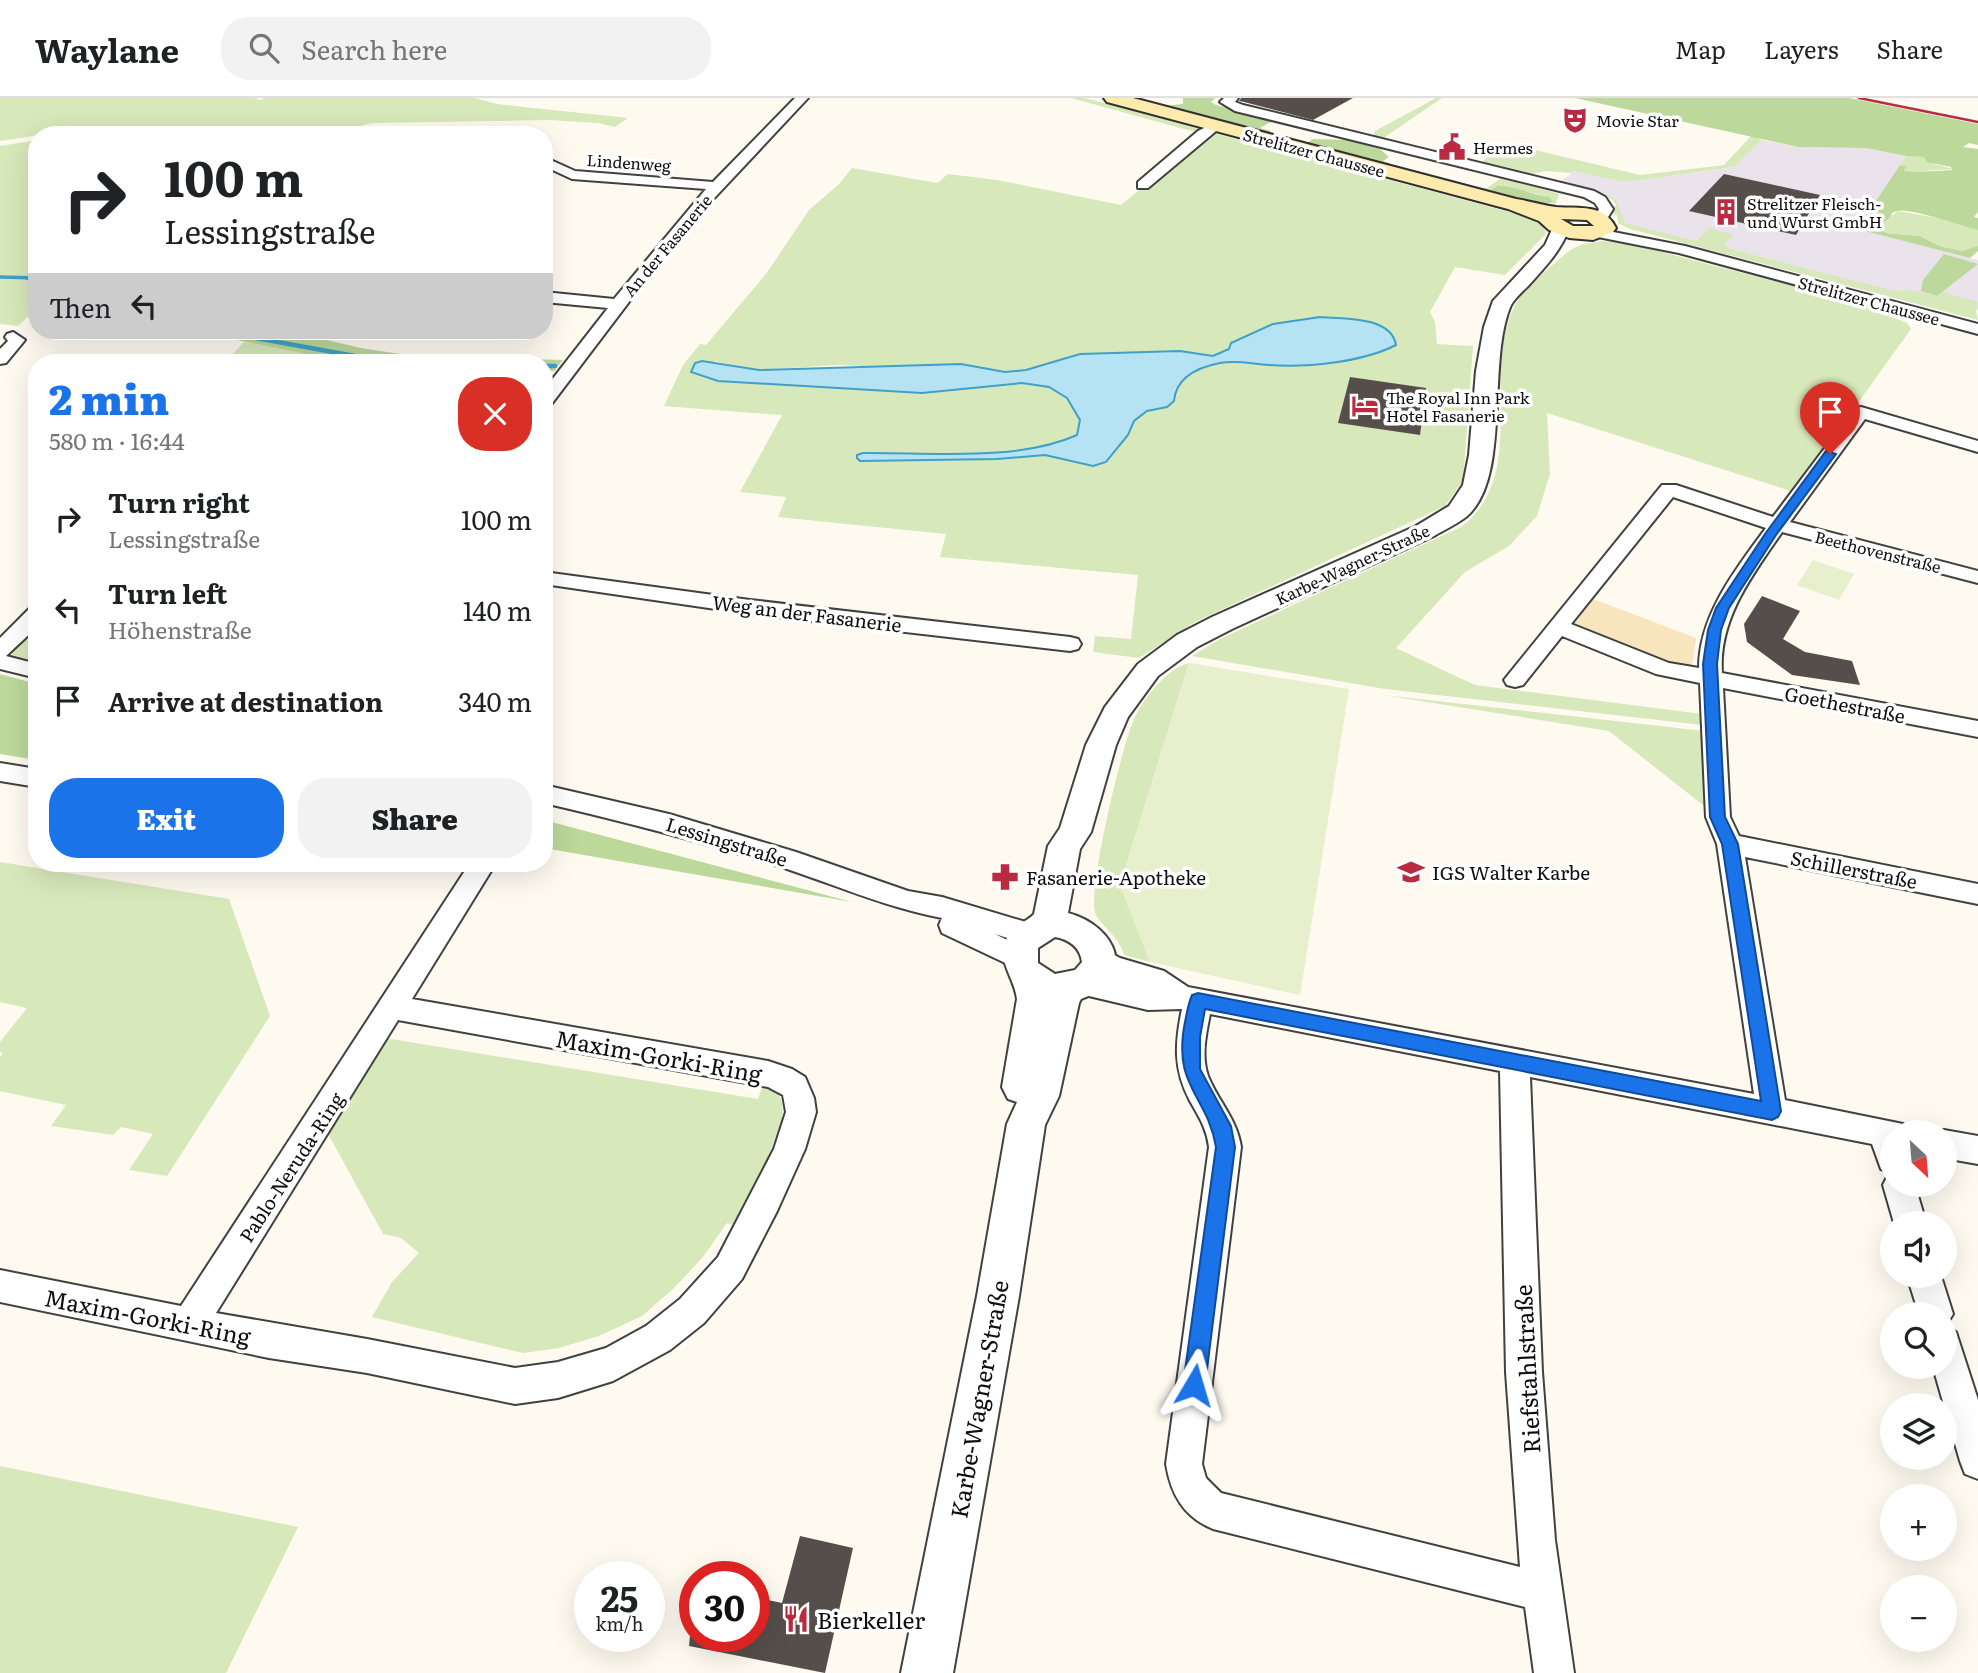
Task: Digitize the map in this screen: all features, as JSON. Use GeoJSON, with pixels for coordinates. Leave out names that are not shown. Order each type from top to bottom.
{"type":"FeatureCollection","features":[{"type":"Feature","properties":{"kind":"main road","name":"Strelitzer Chaussee"},"geometry":{"type":"LineString","coordinates":[[1112,98],[1579,224]]}},
{"type":"Feature","properties":{"kind":"street","name":"An der Fasanerie"},"geometry":{"type":"LineString","coordinates":[[553,389],[618,304],[716,186],[802,98]]}},
{"type":"Feature","properties":{"kind":"street"},"geometry":{"type":"LineString","coordinates":[[1232,98],[1227,102],[1239,108],[1595,197],[1579,224]]}},
{"type":"Feature","properties":{"kind":"street"},"geometry":{"type":"LineString","coordinates":[[1143,185],[1202,134],[1216,126]]}},
{"type":"Feature","properties":{"kind":"street","name":"Lindenweg"},"geometry":{"type":"LineString","coordinates":[[553,164],[559,170],[572,175],[716,186]]}},
{"type":"Feature","properties":{"kind":"street"},"geometry":{"type":"LineString","coordinates":[[553,172],[559,170]]}},
{"type":"Feature","properties":{"kind":"street","name":"Strelitzer Chaussee"},"geometry":{"type":"LineString","coordinates":[[1579,224],[1978,329]]}},
{"type":"Feature","properties":{"kind":"street","name":"Karbe-Wagner-Straße"},"geometry":{"type":"LineString","coordinates":[[927,1673],[998,1296],[1026,1124],[1040,1096],[1061,1003],[1057,957],[1074,911],[1081,848],[1076,832],[1100,746],[1115,713],[1131,689],[1164,656],[1222,623],[1425,531],[1458,511],[1475,485],[1481,455],[1487,372],[1494,327],[1510,292],[1579,224]]}},
{"type":"Feature","properties":{"kind":"street"},"geometry":{"type":"LineString","coordinates":[[553,298],[618,304]]}},
{"type":"Feature","properties":{"kind":"street"},"geometry":{"type":"LineString","coordinates":[[0,359],[16,344],[17,340],[13,337]]}},
{"type":"Feature","properties":{"kind":"street"},"geometry":{"type":"LineString","coordinates":[[1772,1111],[1730,844],[1717,817],[1710,664],[1714,630],[1723,608],[1777,526],[1861,412],[1978,447]]}},
{"type":"Feature","properties":{"kind":"street"},"geometry":{"type":"LineString","coordinates":[[1515,680],[1669,489],[1777,526]]}},
{"type":"Feature","properties":{"kind":"street","name":"Beethovenstraße"},"geometry":{"type":"LineString","coordinates":[[1777,526],[1978,577]]}},
{"type":"Feature","properties":{"kind":"street","name":"Weg an der Fasanerie"},"geometry":{"type":"LineString","coordinates":[[553,579],[750,607],[1070,644]]}},
{"type":"Feature","properties":{"kind":"street"},"geometry":{"type":"LineString","coordinates":[[0,651],[28,623]]}},
{"type":"Feature","properties":{"kind":"street","name":"Goethestraße"},"geometry":{"type":"LineString","coordinates":[[1559,627],[1664,670],[1978,729]]}},
{"type":"Feature","properties":{"kind":"street"},"geometry":{"type":"LineString","coordinates":[[0,662],[28,669]]}},
{"type":"Feature","properties":{"kind":"street"},"geometry":{"type":"LineString","coordinates":[[0,772],[28,777]]}},
{"type":"Feature","properties":{"kind":"street","name":"Lessingstraße"},"geometry":{"type":"LineString","coordinates":[[553,796],[669,823],[786,859],[907,901],[935,918],[1057,957],[1148,998],[1190,998],[1772,1111],[1880,1140]]}},
{"type":"Feature","properties":{"kind":"street","name":"Schillerstraße"},"geometry":{"type":"LineString","coordinates":[[1730,844],[1978,894]]}},
{"type":"Feature","properties":{"kind":"street"},"geometry":{"type":"LineString","coordinates":[[390,1007],[477,872]]}},
{"type":"Feature","properties":{"kind":"street"},"geometry":{"type":"LineString","coordinates":[[1190,998],[1191,1069],[1199,1089],[1222,1126],[1225,1147],[1184,1464],[1191,1490],[1201,1503],[1213,1510],[1506,1584],[1542,1590]]}},
{"type":"Feature","properties":{"kind":"street","name":"Maxim-Gorki-Ring"},"geometry":{"type":"LineString","coordinates":[[0,1286],[200,1327],[515,1386],[558,1380],[613,1363],[658,1338],[700,1303],[730,1268],[752,1230],[789,1149],[801,1112],[794,1086],[781,1078],[390,1007]]}},
{"type":"Feature","properties":{"kind":"street","name":"Pablo-Neruda-Ring"},"geometry":{"type":"LineString","coordinates":[[200,1327],[390,1007]]}},
{"type":"Feature","properties":{"kind":"street","name":"Riefstahlstraße"},"geometry":{"type":"LineString","coordinates":[[1515,1063],[1524,1372],[1542,1590],[1555,1673]]}},
{"type":"Feature","properties":{"kind":"street"},"geometry":{"type":"LineString","coordinates":[[1957,1146],[1978,1150]]}},
{"type":"Feature","properties":{"kind":"street"},"geometry":{"type":"LineString","coordinates":[[1954,1379],[1978,1461]]}},
{"type":"Feature","properties":{"kind":"shaded area"},"geometry":{"type":"Polygon","coordinates":[[[1762,140],[1798,147],[1866,148],[1906,156],[1858,229],[1978,260],[1978,310],[1900,289],[1894,292],[1728,248],[1725,244],[1733,235],[1693,240],[1625,223],[1617,201],[1596,190],[1560,182],[1574,171],[1619,181],[1635,181],[1734,167],[1762,140]]]}},
{"type":"Feature","properties":{"kind":"green space"},"geometry":{"type":"Polygon","coordinates":[[[0,98],[475,98],[497,104],[628,118],[615,127],[598,123],[549,120],[373,123],[362,126],[28,126],[28,137],[0,141],[0,98]]]}},
{"type":"Feature","properties":{"kind":"green space"},"geometry":{"type":"Polygon","coordinates":[[[1071,98],[1085,98],[1204,130],[1199,133],[1071,98]]]}},
{"type":"Feature","properties":{"kind":"green space"},"geometry":{"type":"Polygon","coordinates":[[[1183,98],[1215,98],[1211,102],[1216,105],[1274,120],[1260,128],[1271,131],[1268,133],[1163,106],[1183,104],[1183,98]]]}},
{"type":"Feature","properties":{"kind":"green space"},"geometry":{"type":"Polygon","coordinates":[[[1436,98],[1442,98],[1382,139],[1463,159],[1373,137],[1375,131],[1436,98]]]}},
{"type":"Feature","properties":{"kind":"green space"},"geometry":{"type":"Polygon","coordinates":[[[1575,98],[1849,98],[1978,124],[1978,145],[1969,143],[1963,147],[1978,149],[1978,212],[1974,217],[1978,218],[1978,230],[1924,214],[1903,211],[1893,213],[1882,223],[1869,226],[1890,234],[1920,236],[1939,246],[1962,251],[1978,246],[1978,251],[1970,258],[1857,229],[1900,165],[1906,166],[1904,171],[1952,170],[1951,167],[1927,162],[1924,157],[1866,148],[1798,147],[1575,98]]]}},
{"type":"Feature","properties":{"kind":"green space"},"geometry":{"type":"Polygon","coordinates":[[[1210,132],[1524,216],[1544,226],[1546,234],[1505,275],[1455,267],[1430,312],[1435,322],[1437,344],[1473,346],[1463,481],[1445,506],[1195,622],[1139,658],[1093,652],[1095,636],[1131,639],[1138,575],[940,557],[946,534],[778,517],[786,497],[740,492],[782,415],[664,406],[683,365],[700,344],[706,345],[766,274],[809,210],[838,185],[852,168],[937,183],[948,174],[997,180],[1121,205],[1210,132]],[[1396,345],[1230,349],[1213,356],[1180,351],[1080,354],[1026,370],[1005,372],[839,365],[759,370],[714,361],[718,381],[1022,383],[1049,387],[1189,373],[1220,363],[1240,361],[1271,365],[1342,361],[1385,351],[1396,345]],[[1077,435],[1027,449],[999,453],[857,458],[861,461],[997,459],[1045,455],[1077,435]]]}},
{"type":"Feature","properties":{"kind":"green space"},"geometry":{"type":"Polygon","coordinates":[[[1752,135],[1762,140],[1734,167],[1635,181],[1619,181],[1574,171],[1546,171],[1527,175],[1479,164],[1506,143],[1640,175],[1724,165],[1752,135]]]}},
{"type":"Feature","properties":{"kind":"green space"},"geometry":{"type":"Polygon","coordinates":[[[1313,139],[1346,140],[1380,149],[1389,157],[1383,161],[1394,165],[1307,143],[1313,139]]]}},
{"type":"Feature","properties":{"kind":"green space"},"geometry":{"type":"Polygon","coordinates":[[[28,141],[28,317],[18,326],[0,324],[0,146],[28,141]]]}},
{"type":"Feature","properties":{"kind":"green space"},"geometry":{"type":"Polygon","coordinates":[[[1906,156],[1925,157],[1934,164],[1954,169],[1906,172],[1905,166],[1900,165],[1906,156]]]}},
{"type":"Feature","properties":{"kind":"green space"},"geometry":{"type":"Polygon","coordinates":[[[1392,166],[1482,188],[1487,188],[1502,177],[1559,194],[1553,204],[1553,200],[1547,197],[1531,193],[1503,189],[1489,192],[1392,166]]]}},
{"type":"Feature","properties":{"kind":"green space"},"geometry":{"type":"Polygon","coordinates":[[[1570,185],[1612,197],[1617,201],[1625,223],[1693,240],[1697,240],[1709,228],[1734,235],[1725,244],[1728,248],[1894,291],[1910,290],[1936,296],[1942,292],[1978,302],[1978,320],[1630,229],[1618,223],[1617,215],[1610,213],[1616,205],[1612,199],[1568,187],[1570,185]]]}},
{"type":"Feature","properties":{"kind":"green space"},"geometry":{"type":"Polygon","coordinates":[[[1497,186],[1549,197],[1554,202],[1540,205],[1489,192],[1497,186]]]}},
{"type":"Feature","properties":{"kind":"green space"},"geometry":{"type":"Polygon","coordinates":[[[1898,211],[1949,220],[1978,230],[1978,246],[1962,251],[1939,246],[1920,236],[1894,235],[1870,227],[1880,224],[1898,211]]]}},
{"type":"Feature","properties":{"kind":"green space"},"geometry":{"type":"Polygon","coordinates":[[[1603,241],[1627,243],[1858,303],[1907,323],[1911,329],[1794,492],[1547,413],[1550,474],[1537,516],[1509,546],[1465,572],[1396,648],[1475,685],[1702,714],[1703,725],[1385,689],[1192,656],[1220,639],[1461,527],[1482,505],[1494,478],[1501,419],[1502,357],[1507,327],[1518,300],[1567,253],[1578,246],[1603,241]]]}},
{"type":"Feature","properties":{"kind":"green space"},"geometry":{"type":"Polygon","coordinates":[[[1944,254],[1978,264],[1937,296],[1921,291],[1923,280],[1944,254]]]}},
{"type":"Feature","properties":{"kind":"green space"},"geometry":{"type":"Polygon","coordinates":[[[237,340],[327,340],[400,354],[308,354],[237,340]]]}},
{"type":"Feature","properties":{"kind":"green space"},"geometry":{"type":"Polygon","coordinates":[[[244,342],[315,354],[233,354],[244,342]]]}},
{"type":"Feature","properties":{"kind":"green space"},"geometry":{"type":"Polygon","coordinates":[[[553,360],[563,360],[554,371],[553,360]]]}},
{"type":"Feature","properties":{"kind":"green space"},"geometry":{"type":"Polygon","coordinates":[[[1813,560],[1854,574],[1839,600],[1797,585],[1813,560]]]}},
{"type":"Feature","properties":{"kind":"green space"},"geometry":{"type":"Polygon","coordinates":[[[21,636],[28,637],[28,665],[15,662],[11,656],[21,636]]]}},
{"type":"Feature","properties":{"kind":"green space"},"geometry":{"type":"Polygon","coordinates":[[[1189,663],[1120,885],[1150,962],[1124,955],[1118,941],[1097,916],[1094,898],[1096,875],[1115,785],[1134,719],[1157,685],[1172,671],[1189,663]]]}},
{"type":"Feature","properties":{"kind":"green space"},"geometry":{"type":"Polygon","coordinates":[[[1189,663],[1349,689],[1300,995],[1150,962],[1120,885],[1189,663]]]}},
{"type":"Feature","properties":{"kind":"green space"},"geometry":{"type":"Polygon","coordinates":[[[0,674],[28,682],[28,759],[0,754],[0,674]]]}},
{"type":"Feature","properties":{"kind":"green space"},"geometry":{"type":"Polygon","coordinates":[[[1383,695],[1704,731],[1708,809],[1609,731],[1383,695]]]}},
{"type":"Feature","properties":{"kind":"green space"},"geometry":{"type":"Polygon","coordinates":[[[553,822],[852,902],[553,850],[553,822]]]}},
{"type":"Feature","properties":{"kind":"green space"},"geometry":{"type":"Polygon","coordinates":[[[0,862],[28,867],[28,872],[62,872],[229,899],[270,1016],[167,1176],[129,1170],[153,1134],[121,1127],[113,1135],[51,1126],[66,1105],[0,1091],[0,1057],[3,1053],[0,1052],[0,1042],[27,1008],[0,1002],[0,862]]]}},
{"type":"Feature","properties":{"kind":"green space"},"geometry":{"type":"Polygon","coordinates":[[[373,1036],[758,1099],[764,1082],[778,1093],[783,1109],[782,1121],[740,1227],[727,1223],[703,1257],[674,1288],[642,1316],[599,1336],[559,1348],[523,1353],[372,1317],[392,1282],[419,1253],[401,1238],[383,1234],[321,1121],[373,1036]]]}},
{"type":"Feature","properties":{"kind":"green space"},"geometry":{"type":"Polygon","coordinates":[[[0,1466],[298,1527],[226,1673],[0,1673],[0,1466]]]}},
{"type":"Feature","properties":{"kind":"sand"},"geometry":{"type":"Polygon","coordinates":[[[1593,599],[1696,638],[1691,671],[1667,666],[1572,627],[1593,599]]]}},
{"type":"Feature","properties":{"kind":"water"},"geometry":{"type":"Polygon","coordinates":[[[1320,317],[1353,319],[1376,324],[1392,336],[1396,345],[1351,360],[1317,364],[1284,366],[1232,362],[1204,367],[1184,379],[1174,401],[1167,407],[1147,411],[1134,421],[1128,435],[1106,462],[1093,466],[1045,455],[997,459],[860,461],[857,458],[857,455],[863,453],[1000,452],[1028,449],[1077,435],[1080,420],[1067,398],[1049,387],[1022,383],[922,393],[718,381],[691,372],[695,363],[702,361],[759,370],[961,364],[1005,372],[1026,370],[1080,354],[1180,351],[1213,356],[1229,349],[1231,343],[1273,324],[1320,317]]]}},
{"type":"Feature","properties":{"kind":"building"},"geometry":{"type":"Polygon","coordinates":[[[1241,98],[1353,98],[1313,120],[1239,101],[1241,98]]]}},
{"type":"Feature","properties":{"kind":"building"},"geometry":{"type":"Polygon","coordinates":[[[1724,174],[1820,195],[1796,235],[1689,211],[1724,174]]]}},
{"type":"Feature","properties":{"kind":"building","name":"The Royal Inn Park Hotel Fasanerie"},"geometry":{"type":"Polygon","coordinates":[[[1350,377],[1426,388],[1420,435],[1338,423],[1350,377]]]}},
{"type":"Feature","properties":{"kind":"building"},"geometry":{"type":"Polygon","coordinates":[[[1762,596],[1800,611],[1783,639],[1805,652],[1852,661],[1860,685],[1792,675],[1747,642],[1744,624],[1762,596]]]}},
{"type":"Feature","properties":{"kind":"building","name":"Bierkeller"},"geometry":{"type":"Polygon","coordinates":[[[800,1536],[853,1548],[825,1673],[719,1652],[770,1652],[770,1600],[782,1603],[800,1536]]]}},
{"type":"Feature","properties":{"kind":"waterway"},"geometry":{"type":"LineString","coordinates":[[0,277],[28,278]]}},
{"type":"Feature","properties":{"kind":"waterway"},"geometry":{"type":"LineString","coordinates":[[267,340],[344,354]]}},
{"type":"Feature","properties":{"kind":"railway"},"geometry":{"type":"LineString","coordinates":[[1859,98],[1978,122]]}},
{"type":"Feature","properties":{"kind":"place","name":"Movie Star"},"geometry":{"type":"Point","coordinates":[1575,120]}},
{"type":"Feature","properties":{"kind":"place","name":"Hermes"},"geometry":{"type":"Point","coordinates":[1452,147]}},
{"type":"Feature","properties":{"kind":"place","name":"Strelitzer Fleisch- und Wurst GmbH"},"geometry":{"type":"Point","coordinates":[1726,212]}},
{"type":"Feature","properties":{"kind":"place","name":"The Royal Inn Park Hotel Fasanerie"},"geometry":{"type":"Point","coordinates":[1365,406]}},
{"type":"Feature","properties":{"kind":"place","name":"IGS Walter Karbe"},"geometry":{"type":"Point","coordinates":[1411,872]}},
{"type":"Feature","properties":{"kind":"place","name":"Fasanerie-Apotheke"},"geometry":{"type":"Point","coordinates":[1005,877]}},
{"type":"Feature","properties":{"kind":"place","name":"Bierkeller"},"geometry":{"type":"Point","coordinates":[796,1619]}},
{"type":"Feature","properties":{"kind":"route"},"geometry":{"type":"LineString","coordinates":[[1194,1385],[1225,1147],[1222,1126],[1199,1089],[1191,1069],[1191,1037],[1198,1000],[1772,1111],[1730,844],[1717,817],[1710,664],[1714,630],[1723,608],[1771,534],[1830,454]]}}]}
